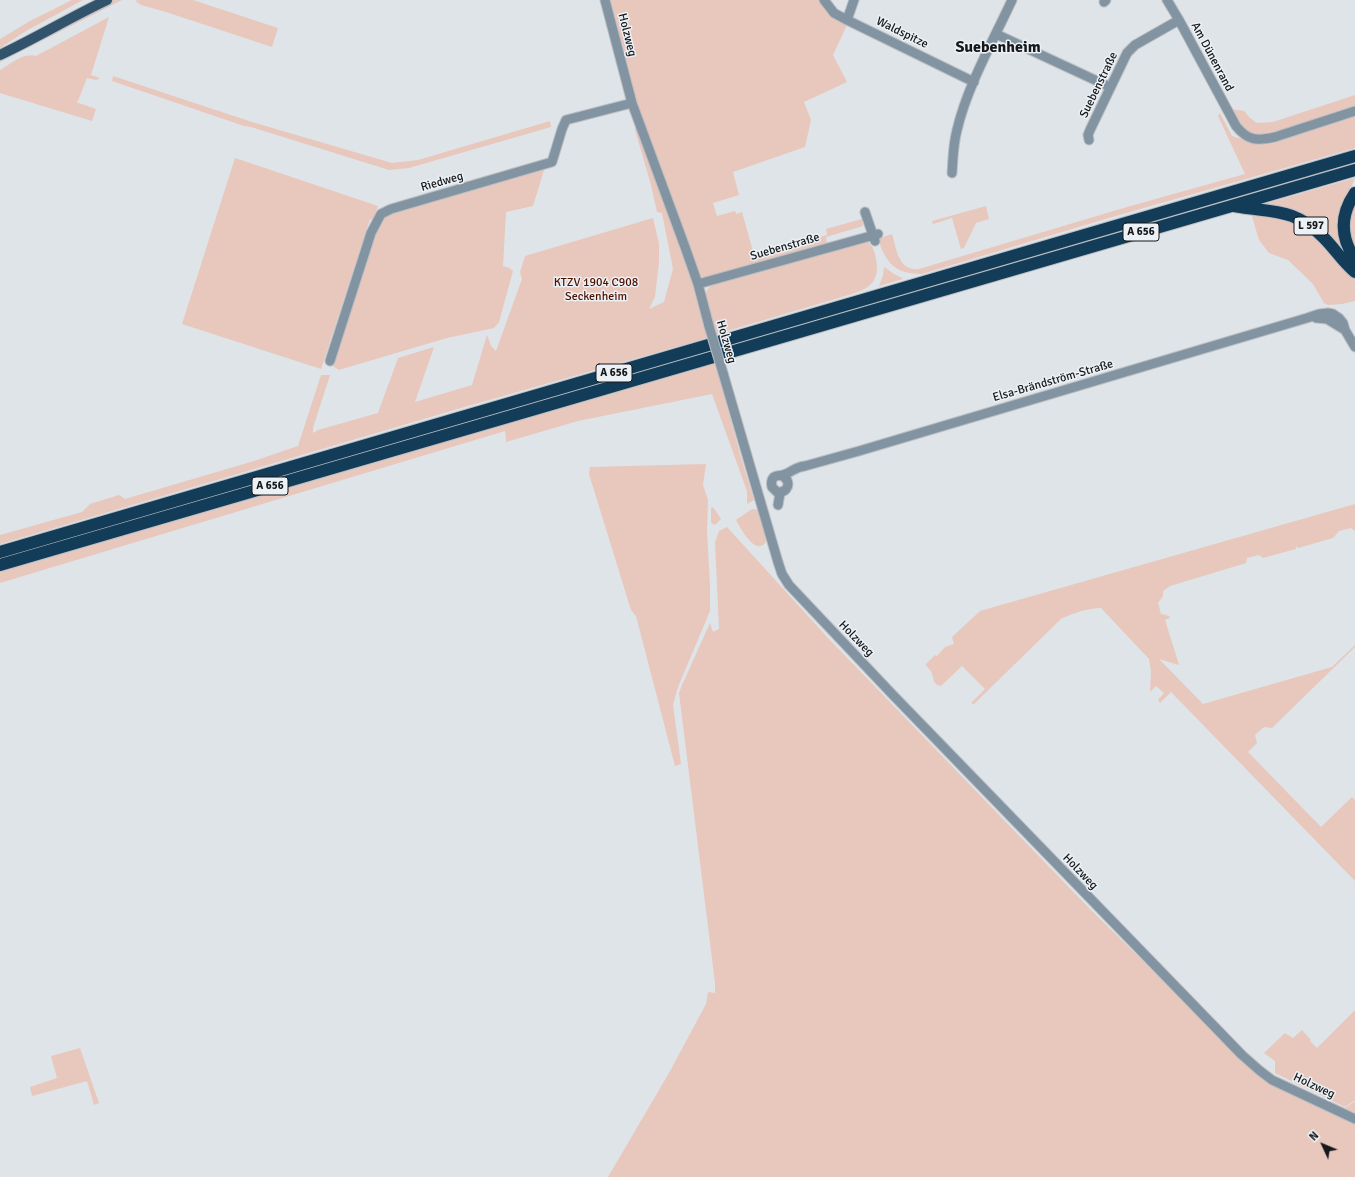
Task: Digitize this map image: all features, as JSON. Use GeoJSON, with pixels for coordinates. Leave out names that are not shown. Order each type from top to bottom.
{"type":"FeatureCollection","features":[{"type":"Feature","properties":{"kind":"highway","name":"A 656"},"geometry":{"type":"LineString","coordinates":[[0,552],[1355,156]]}},
{"type":"Feature","properties":{"kind":"highway","name":"A 656"},"geometry":{"type":"LineString","coordinates":[[0,565],[1355,170]]}},
{"type":"Feature","properties":{"kind":"highway"},"geometry":{"type":"LineString","coordinates":[[1355,193],[1347,206],[1343,228],[1347,246],[1355,259]]}},
{"type":"Feature","properties":{"kind":"highway","name":"L 597"},"geometry":{"type":"LineString","coordinates":[[1231,206],[1275,211],[1301,220],[1325,238],[1355,272]]}},
{"type":"Feature","properties":{"kind":"main road"},"geometry":{"type":"LineString","coordinates":[[0,54],[26,35],[66,12],[99,1]]}},
{"type":"Feature","properties":{"kind":"street","name":"Holzweg"},"geometry":{"type":"LineString","coordinates":[[605,0],[632,103],[698,284],[756,491],[782,574],[793,590],[840,640],[1060,869],[1253,1065],[1272,1080],[1355,1119]]}},
{"type":"Feature","properties":{"kind":"street","name":"Waldspitze"},"geometry":{"type":"LineString","coordinates":[[824,0],[834,13],[974,82]]}},
{"type":"Feature","properties":{"kind":"street"},"geometry":{"type":"LineString","coordinates":[[847,20],[854,0]]}},
{"type":"Feature","properties":{"kind":"street"},"geometry":{"type":"LineString","coordinates":[[952,173],[953,153],[964,106],[1012,0]]}},
{"type":"Feature","properties":{"kind":"street","name":"Am Dünenrand"},"geometry":{"type":"LineString","coordinates":[[1167,0],[1180,20],[1236,126],[1249,138],[1256,139],[1275,137],[1355,111]]}},
{"type":"Feature","properties":{"kind":"street","name":"Suebenstraße"},"geometry":{"type":"LineString","coordinates":[[1089,140],[1088,135],[1090,130],[1127,53],[1135,45],[1180,20]]}},
{"type":"Feature","properties":{"kind":"street"},"geometry":{"type":"LineString","coordinates":[[996,34],[1110,87]]}},
{"type":"Feature","properties":{"kind":"street","name":"Riedweg"},"geometry":{"type":"LineString","coordinates":[[330,361],[371,233],[381,214],[391,209],[552,162],[566,120],[632,103]]}},
{"type":"Feature","properties":{"kind":"street","name":"Suebenstraße"},"geometry":{"type":"LineString","coordinates":[[698,284],[875,236],[865,212]]}},
{"type":"Feature","properties":{"kind":"street","name":"Elsa-Brändström-Straße"},"geometry":{"type":"LineString","coordinates":[[785,479],[798,467],[1307,318],[1327,319],[1345,330],[1355,348]]}},
{"type":"Feature","properties":{"kind":"street"},"geometry":{"type":"LineString","coordinates":[[778,475],[785,479],[788,485],[786,490],[780,492],[775,491],[771,482],[774,478],[778,475]]}},
{"type":"Feature","properties":{"kind":"street"},"geometry":{"type":"LineString","coordinates":[[756,491],[772,487]]}},
{"type":"Feature","properties":{"kind":"street"},"geometry":{"type":"LineString","coordinates":[[778,505],[780,492]]}},
{"type":"Feature","properties":{"kind":"green space"},"geometry":{"type":"Polygon","coordinates":[[[72,0],[83,0],[26,31],[0,48],[0,39],[30,21],[72,0]]]}},
{"type":"Feature","properties":{"kind":"green space"},"geometry":{"type":"Polygon","coordinates":[[[111,0],[122,0],[0,62],[0,59],[111,0]]]}},
{"type":"Feature","properties":{"kind":"green space"},"geometry":{"type":"Polygon","coordinates":[[[193,0],[278,28],[272,47],[141,5],[135,1],[193,0]]]}},
{"type":"Feature","properties":{"kind":"green space"},"geometry":{"type":"Polygon","coordinates":[[[606,0],[820,0],[832,17],[847,25],[833,55],[847,82],[804,102],[811,120],[805,147],[733,172],[739,195],[713,203],[717,216],[735,211],[736,214],[742,212],[754,255],[750,257],[827,235],[826,229],[862,219],[863,226],[826,237],[827,243],[701,279],[633,101],[606,0]]]}},
{"type":"Feature","properties":{"kind":"green space"},"geometry":{"type":"Polygon","coordinates":[[[109,17],[91,75],[100,78],[96,80],[87,78],[78,101],[76,102],[96,109],[92,121],[0,93],[0,70],[22,57],[31,55],[36,56],[109,17]]]}},
{"type":"Feature","properties":{"kind":"green space"},"geometry":{"type":"Polygon","coordinates":[[[113,76],[252,122],[392,163],[418,160],[550,121],[551,127],[409,168],[389,170],[244,126],[112,81],[113,76]]]}},
{"type":"Feature","properties":{"kind":"green space"},"geometry":{"type":"Polygon","coordinates":[[[1355,95],[1355,108],[1270,135],[1254,134],[1245,130],[1230,109],[1244,111],[1257,123],[1273,122],[1355,95]]]}},
{"type":"Feature","properties":{"kind":"green space"},"geometry":{"type":"Polygon","coordinates":[[[1220,113],[1232,136],[1251,142],[1355,114],[1355,148],[1112,217],[922,274],[905,272],[898,269],[888,261],[884,255],[878,239],[892,234],[897,253],[903,263],[912,269],[919,269],[1127,207],[1245,174],[1218,116],[1220,113]]]}},
{"type":"Feature","properties":{"kind":"green space","name":"KTZV 1904 C908 Seckenheim"},"geometry":{"type":"Polygon","coordinates":[[[635,123],[641,136],[711,337],[461,408],[0,544],[0,535],[82,512],[90,504],[119,495],[125,499],[254,461],[298,446],[321,375],[330,375],[313,428],[313,433],[318,430],[378,413],[398,358],[434,347],[415,402],[472,385],[487,335],[491,346],[496,351],[522,279],[520,272],[525,256],[653,218],[659,244],[659,262],[655,297],[649,309],[664,302],[673,269],[662,213],[657,212],[651,185],[635,130],[635,123]]]}},
{"type":"Feature","properties":{"kind":"green space"},"geometry":{"type":"Polygon","coordinates":[[[235,158],[378,206],[373,220],[370,219],[321,369],[182,324],[235,158]]]}},
{"type":"Feature","properties":{"kind":"green space"},"geometry":{"type":"Polygon","coordinates":[[[1355,162],[1355,165],[1247,196],[1229,199],[1355,162]]]}},
{"type":"Feature","properties":{"kind":"green space"},"geometry":{"type":"Polygon","coordinates":[[[545,167],[533,206],[506,212],[503,266],[513,271],[499,322],[494,328],[447,338],[339,370],[333,366],[332,363],[349,310],[354,303],[354,294],[375,232],[381,220],[397,210],[545,167]]]}},
{"type":"Feature","properties":{"kind":"green space"},"geometry":{"type":"Polygon","coordinates":[[[1355,178],[1342,211],[1350,258],[1332,241],[1264,204],[1355,178]]]}},
{"type":"Feature","properties":{"kind":"green space"},"geometry":{"type":"Polygon","coordinates":[[[1355,198],[1355,254],[1349,242],[1350,207],[1355,198]]]}},
{"type":"Feature","properties":{"kind":"green space"},"geometry":{"type":"Polygon","coordinates":[[[986,206],[989,219],[976,223],[964,248],[961,249],[952,218],[933,224],[932,221],[986,206]]]}},
{"type":"Feature","properties":{"kind":"green space"},"geometry":{"type":"Polygon","coordinates":[[[1199,207],[1199,209],[1193,211],[820,320],[818,319],[1199,207]]]}},
{"type":"Feature","properties":{"kind":"green space"},"geometry":{"type":"Polygon","coordinates":[[[1251,213],[1288,220],[1308,230],[1355,278],[1355,301],[1328,305],[1324,303],[1313,284],[1288,260],[1269,253],[1259,240],[1251,213]]]}},
{"type":"Feature","properties":{"kind":"green space"},"geometry":{"type":"Polygon","coordinates":[[[868,242],[875,254],[877,266],[875,278],[869,286],[859,292],[717,334],[705,301],[706,291],[713,284],[868,242]]]}},
{"type":"Feature","properties":{"kind":"green space"},"geometry":{"type":"Polygon","coordinates":[[[884,267],[894,274],[903,279],[879,286],[884,267]]]}},
{"type":"Feature","properties":{"kind":"green space"},"geometry":{"type":"Polygon","coordinates":[[[763,335],[760,337],[0,560],[0,557],[763,335]]]}},
{"type":"Feature","properties":{"kind":"green space"},"geometry":{"type":"Polygon","coordinates":[[[715,361],[754,500],[747,504],[747,491],[712,394],[578,421],[506,442],[505,429],[505,431],[0,583],[0,572],[677,374],[715,361]]]}},
{"type":"Feature","properties":{"kind":"green space"},"geometry":{"type":"Polygon","coordinates":[[[706,464],[703,485],[708,500],[707,531],[710,611],[678,687],[673,705],[681,764],[675,766],[636,616],[631,610],[589,474],[590,467],[706,464]]]}},
{"type":"Feature","properties":{"kind":"green space"},"geometry":{"type":"Polygon","coordinates":[[[1355,504],[1355,531],[1351,528],[1339,531],[1333,538],[1298,548],[1296,546],[1296,549],[1263,558],[1259,555],[1247,558],[1246,563],[1170,586],[1163,591],[1163,596],[1158,603],[1161,614],[1169,616],[1170,618],[1165,620],[1179,665],[1159,659],[1203,704],[1332,667],[1355,645],[1355,647],[1272,728],[1264,727],[1255,735],[1257,743],[1248,752],[1321,827],[1352,797],[1355,800],[1355,881],[1171,692],[1160,703],[1158,700],[1164,693],[1156,686],[1150,692],[1151,671],[1149,659],[1101,608],[1081,611],[1061,619],[974,704],[971,703],[985,689],[962,666],[941,686],[934,682],[930,670],[925,665],[935,655],[937,656],[945,647],[954,644],[952,637],[980,611],[1355,504]]]}},
{"type":"Feature","properties":{"kind":"green space"},"geometry":{"type":"Polygon","coordinates":[[[713,507],[721,519],[715,525],[711,523],[711,508],[713,507]]]}},
{"type":"Feature","properties":{"kind":"green space"},"geometry":{"type":"Polygon","coordinates":[[[752,509],[759,510],[767,534],[765,543],[759,546],[755,545],[747,538],[736,520],[752,509]]]}},
{"type":"Feature","properties":{"kind":"green space"},"geometry":{"type":"Polygon","coordinates":[[[727,527],[828,638],[1089,908],[1231,1047],[1254,1064],[1268,1071],[1277,1080],[1335,1107],[1333,1102],[1345,1108],[1355,1101],[1355,1177],[608,1177],[669,1073],[706,1004],[708,992],[715,993],[679,693],[710,623],[713,632],[719,629],[715,542],[719,531],[727,527]]]}},
{"type":"Feature","properties":{"kind":"green space"},"geometry":{"type":"Polygon","coordinates":[[[1355,1010],[1355,1100],[1345,1107],[1275,1073],[1275,1061],[1264,1053],[1285,1033],[1293,1038],[1302,1030],[1317,1048],[1355,1010]]]}},
{"type":"Feature","properties":{"kind":"green space"},"geometry":{"type":"Polygon","coordinates":[[[80,1048],[99,1103],[94,1105],[87,1081],[32,1096],[30,1087],[57,1078],[51,1056],[80,1048]]]}},
{"type":"Feature","properties":{"kind":"district","name":"Suebenheim"},"geometry":{"type":"Point","coordinates":[998,48]}}]}
